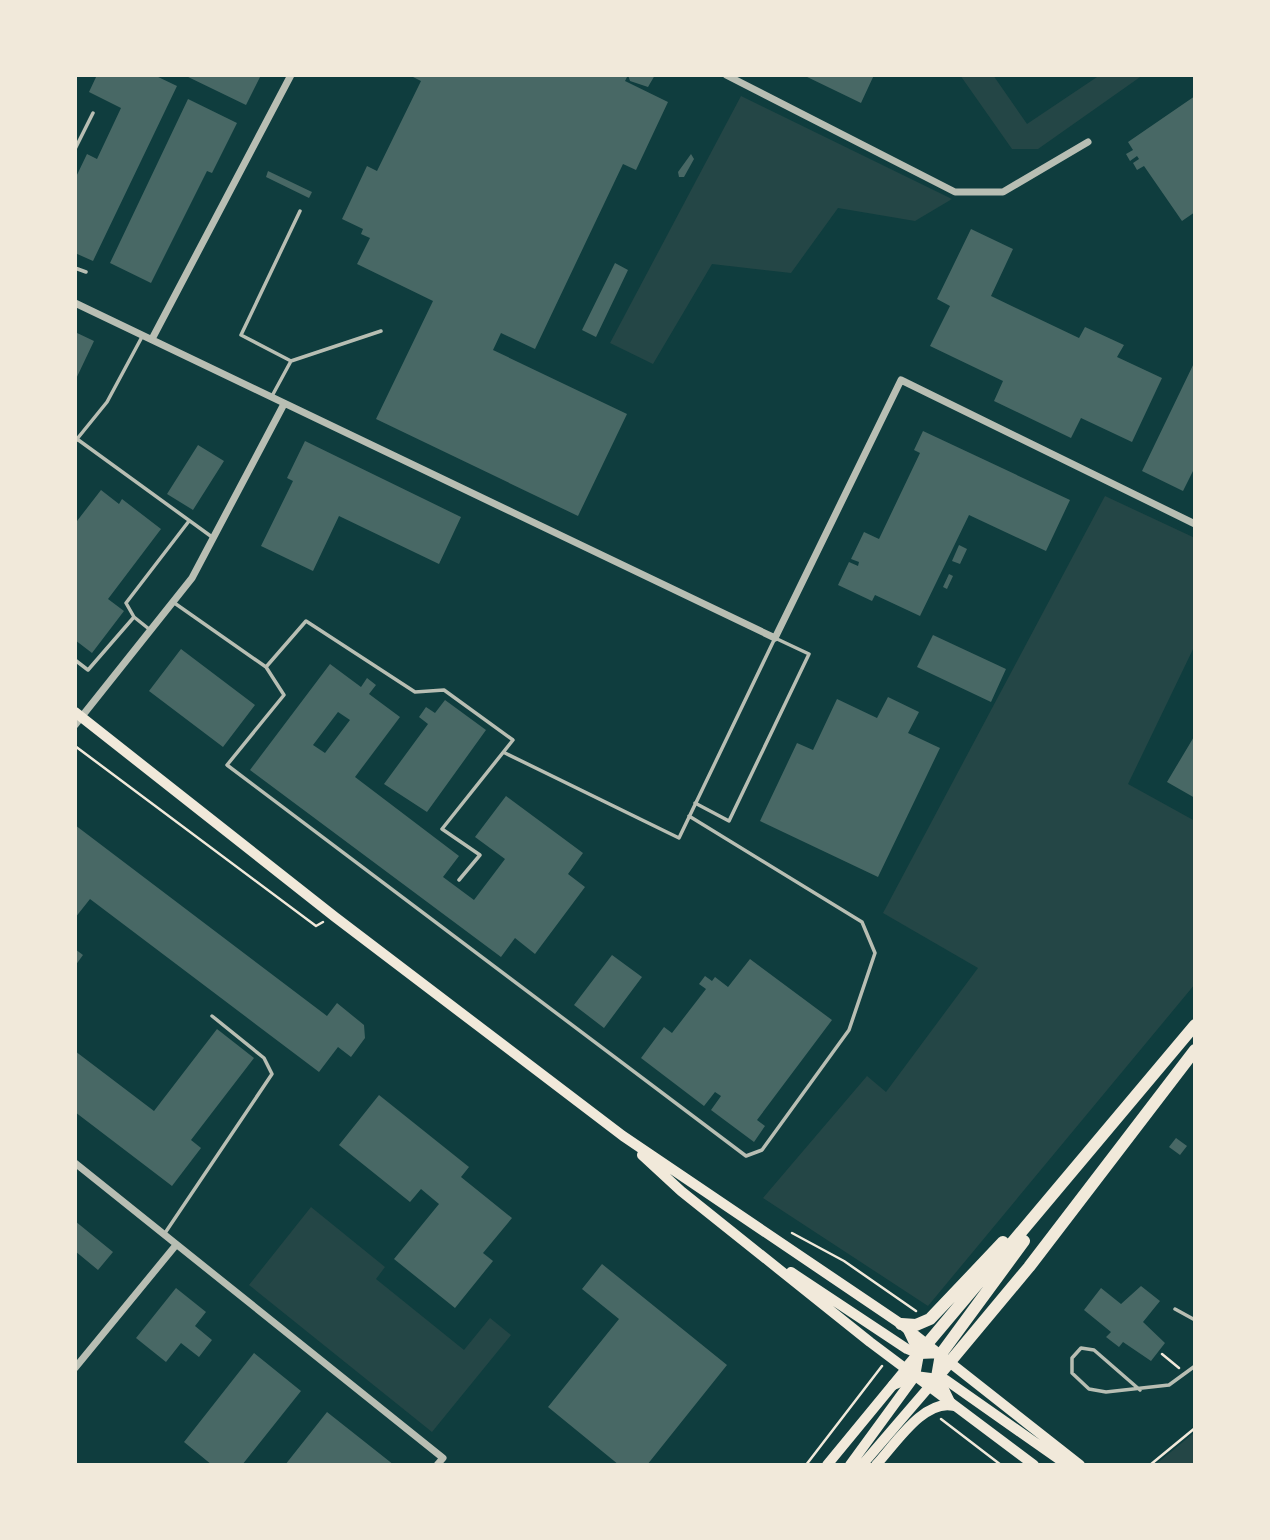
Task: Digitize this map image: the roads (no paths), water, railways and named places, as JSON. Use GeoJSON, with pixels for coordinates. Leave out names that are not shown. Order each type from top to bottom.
{"type":"FeatureCollection","features":[{"type":"Feature","properties":{"kind":"highway"},"geometry":{"type":"LineString","coordinates":[[910,1373],[923,1349],[1195,1025]]}},
{"type":"Feature","properties":{"kind":"highway"},"geometry":{"type":"LineString","coordinates":[[946,1358],[965,1345],[1084,1197],[1195,1050]]}},
{"type":"Feature","properties":{"kind":"highway"},"geometry":{"type":"LineString","coordinates":[[904,1326],[916,1325],[930,1319],[1108,1129]]}},
{"type":"Feature","properties":{"kind":"highway"},"geometry":{"type":"LineString","coordinates":[[952,1404],[933,1382],[946,1358],[1108,1129]]}},
{"type":"Feature","properties":{"kind":"main road"},"geometry":{"type":"LineString","coordinates":[[78,718],[622,1136],[904,1326],[923,1349]]}},
{"type":"Feature","properties":{"kind":"main road"},"geometry":{"type":"LineString","coordinates":[[622,1136],[681,1191],[910,1373],[966,1392],[1067,1465]]}},
{"type":"Feature","properties":{"kind":"main road"},"geometry":{"type":"LineString","coordinates":[[745,1242],[923,1349],[946,1358],[1080,1465]]}},
{"type":"Feature","properties":{"kind":"main road"},"geometry":{"type":"LineString","coordinates":[[827,1465],[893,1385],[910,1373]]}},
{"type":"Feature","properties":{"kind":"main road"},"geometry":{"type":"LineString","coordinates":[[850,1465],[910,1373]]}},
{"type":"Feature","properties":{"kind":"main road"},"geometry":{"type":"LineString","coordinates":[[862,1465],[933,1382]]}},
{"type":"Feature","properties":{"kind":"main road"},"geometry":{"type":"LineString","coordinates":[[876,1465],[926,1412],[952,1404],[1034,1465]]}},
{"type":"Feature","properties":{"kind":"street"},"geometry":{"type":"LineString","coordinates":[[148,337],[291,75]]}},
{"type":"Feature","properties":{"kind":"street"},"geometry":{"type":"LineString","coordinates":[[726,75],[954,192],[1003,192],[1088,142]]}},
{"type":"Feature","properties":{"kind":"street"},"geometry":{"type":"LineString","coordinates":[[75,303],[775,638],[901,380],[1195,524]]}},
{"type":"Feature","properties":{"kind":"street"},"geometry":{"type":"LineString","coordinates":[[78,718],[192,578],[284,404]]}},
{"type":"Feature","properties":{"kind":"street"},"geometry":{"type":"LineString","coordinates":[[75,1163],[443,1458],[437,1465]]}},
{"type":"Feature","properties":{"kind":"street"},"geometry":{"type":"LineString","coordinates":[[75,1368],[176,1245]]}},
{"type":"Feature","properties":{"kind":"lane"},"geometry":{"type":"LineString","coordinates":[[75,149],[93,113]]}},
{"type":"Feature","properties":{"kind":"lane"},"geometry":{"type":"LineString","coordinates":[[290,361],[241,335],[300,211]]}},
{"type":"Feature","properties":{"kind":"lane"},"geometry":{"type":"LineString","coordinates":[[75,268],[86,272]]}},
{"type":"Feature","properties":{"kind":"lane"},"geometry":{"type":"LineString","coordinates":[[271,397],[290,361],[381,331]]}},
{"type":"Feature","properties":{"kind":"lane"},"geometry":{"type":"LineString","coordinates":[[148,337],[107,402],[76,440],[214,539]]}},
{"type":"Feature","properties":{"kind":"lane"},"geometry":{"type":"LineString","coordinates":[[151,631],[134,617],[125,603],[189,521]]}},
{"type":"Feature","properties":{"kind":"lane"},"geometry":{"type":"LineString","coordinates":[[173,602],[266,667],[284,695],[227,765],[746,1156],[762,1150],[849,1030],[874,953],[862,922],[689,816]]}},
{"type":"Feature","properties":{"kind":"lane"},"geometry":{"type":"LineString","coordinates":[[75,660],[88,670],[134,617]]}},
{"type":"Feature","properties":{"kind":"lane"},"geometry":{"type":"LineString","coordinates":[[266,667],[306,621],[415,692],[444,690],[513,740],[442,829],[480,855],[459,880]]}},
{"type":"Feature","properties":{"kind":"lane"},"geometry":{"type":"LineString","coordinates":[[505,753],[679,838],[695,803],[775,638],[809,654],[729,821],[695,803]]}},
{"type":"Feature","properties":{"kind":"lane"},"geometry":{"type":"LineString","coordinates":[[164,1235],[272,1074],[264,1058],[212,1016]]}},
{"type":"Feature","properties":{"kind":"lane"},"geometry":{"type":"LineString","coordinates":[[1175,1309],[1195,1320]]}},
{"type":"Feature","properties":{"kind":"lane"},"geometry":{"type":"LineString","coordinates":[[1140,1390],[1094,1350],[1082,1348],[1072,1358],[1072,1373],[1089,1389],[1106,1392],[1140,1390],[1169,1385],[1195,1366]]}}]}
